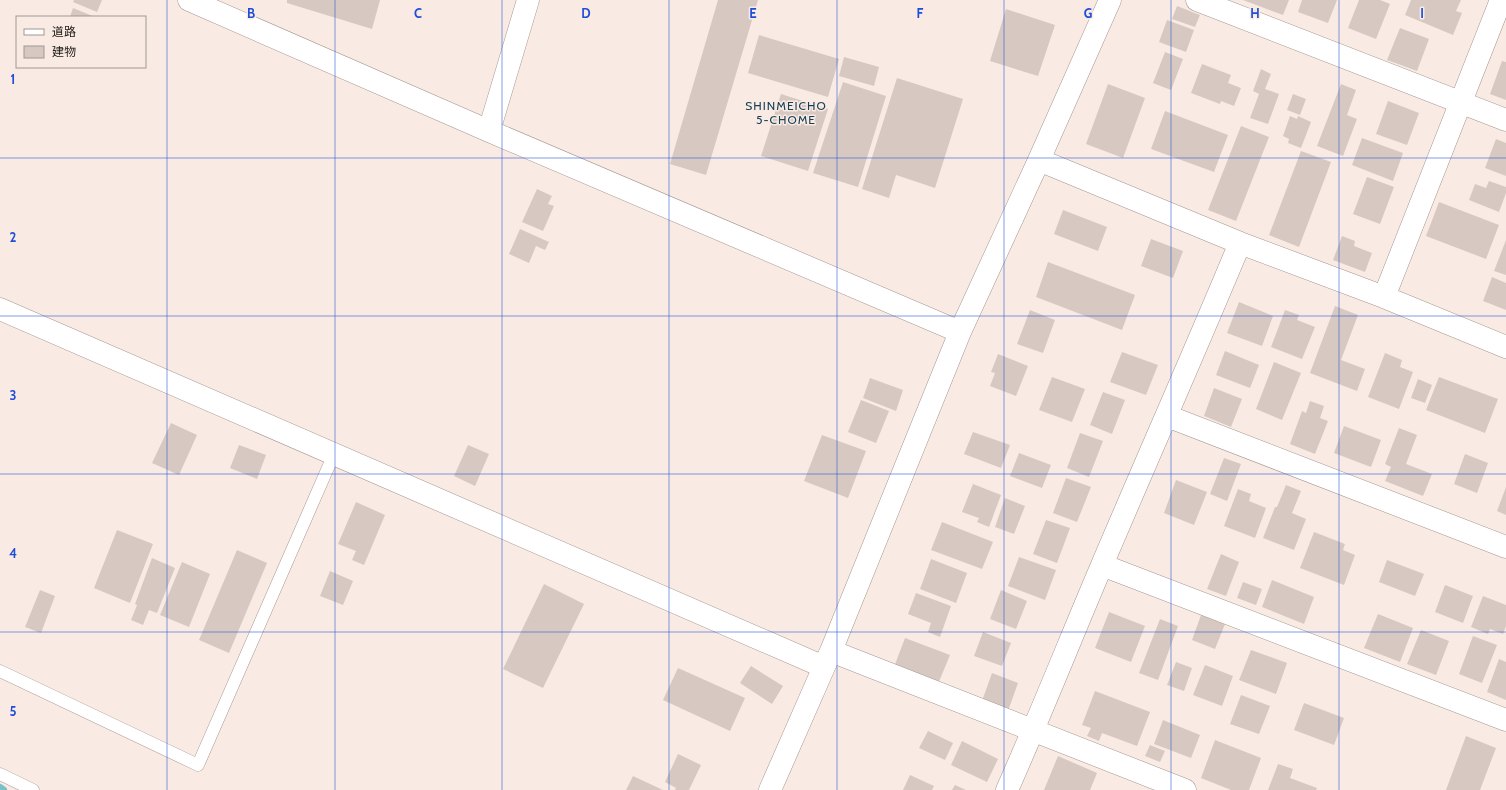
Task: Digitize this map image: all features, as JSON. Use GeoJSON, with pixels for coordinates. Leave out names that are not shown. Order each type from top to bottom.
{"type":"FeatureCollection","features":[{"type":"Feature","properties":{"kind":"street"},"geometry":{"type":"LineString","coordinates":[[189,0],[489,131],[960,332]]}},
{"type":"Feature","properties":{"kind":"street"},"geometry":{"type":"LineString","coordinates":[[489,131],[528,0]]}},
{"type":"Feature","properties":{"kind":"street"},"geometry":{"type":"LineString","coordinates":[[770,790],[828,659],[960,332],[1110,0]]}},
{"type":"Feature","properties":{"kind":"street"},"geometry":{"type":"LineString","coordinates":[[1197,0],[1462,101],[1506,120]]}},
{"type":"Feature","properties":{"kind":"street"},"geometry":{"type":"LineString","coordinates":[[1384,298],[1501,0]]}},
{"type":"Feature","properties":{"kind":"street"},"geometry":{"type":"LineString","coordinates":[[1039,160],[1240,243],[1384,298],[1506,347]]}},
{"type":"Feature","properties":{"kind":"street"},"geometry":{"type":"LineString","coordinates":[[1007,790],[1034,730],[1102,565],[1240,243]]}},
{"type":"Feature","properties":{"kind":"street"},"geometry":{"type":"LineString","coordinates":[[0,309],[334,454],[828,659],[1034,730],[1185,790]]}},
{"type":"Feature","properties":{"kind":"street"},"geometry":{"type":"LineString","coordinates":[[1167,416],[1506,547]]}},
{"type":"Feature","properties":{"kind":"street"},"geometry":{"type":"LineString","coordinates":[[1102,565],[1506,720]]}},
{"type":"Feature","properties":{"kind":"lane"},"geometry":{"type":"LineString","coordinates":[[0,671],[198,765],[334,454]]}},
{"type":"Feature","properties":{"kind":"lane"},"geometry":{"type":"LineString","coordinates":[[0,774],[33,790]]}},
{"type":"Feature","properties":{"kind":"building"},"geometry":{"type":"Polygon","coordinates":[[[74,0],[102,0],[97,12],[73,2],[74,0]]]}},
{"type":"Feature","properties":{"kind":"building"},"geometry":{"type":"Polygon","coordinates":[[[287,0],[380,0],[372,29],[287,3],[287,0]]]}},
{"type":"Feature","properties":{"kind":"building"},"geometry":{"type":"Polygon","coordinates":[[[718,0],[758,0],[706,175],[670,164],[718,0]]]}},
{"type":"Feature","properties":{"kind":"building"},"geometry":{"type":"Polygon","coordinates":[[[1243,0],[1289,0],[1283,15],[1243,0]]]}},
{"type":"Feature","properties":{"kind":"building"},"geometry":{"type":"Polygon","coordinates":[[[1302,0],[1337,0],[1328,23],[1298,12],[1302,0]]]}},
{"type":"Feature","properties":{"kind":"building"},"geometry":{"type":"Polygon","coordinates":[[[1359,0],[1380,0],[1390,4],[1376,39],[1348,28],[1359,0]]]}},
{"type":"Feature","properties":{"kind":"building"},"geometry":{"type":"Polygon","coordinates":[[[1411,0],[1461,0],[1456,11],[1462,13],[1453,35],[1405,15],[1411,0]]]}},
{"type":"Feature","properties":{"kind":"building"},"geometry":{"type":"Polygon","coordinates":[[[1177,6],[1200,15],[1195,27],[1172,19],[1177,6]]]}},
{"type":"Feature","properties":{"kind":"building"},"geometry":{"type":"Polygon","coordinates":[[[73,8],[93,16],[70,16],[73,8]]]}},
{"type":"Feature","properties":{"kind":"building"},"geometry":{"type":"Polygon","coordinates":[[[1006,9],[1055,25],[1038,76],[990,61],[1006,9]]]}},
{"type":"Feature","properties":{"kind":"building"},"geometry":{"type":"Polygon","coordinates":[[[1167,20],[1194,30],[1186,52],[1159,42],[1167,20]]]}},
{"type":"Feature","properties":{"kind":"building"},"geometry":{"type":"Polygon","coordinates":[[[1400,28],[1429,39],[1417,71],[1387,60],[1400,28]]]}},
{"type":"Feature","properties":{"kind":"building"},"geometry":{"type":"Polygon","coordinates":[[[759,35],[839,59],[828,97],[748,73],[759,35]]]}},
{"type":"Feature","properties":{"kind":"building"},"geometry":{"type":"Polygon","coordinates":[[[1165,52],[1183,59],[1171,90],[1153,83],[1165,52]]]}},
{"type":"Feature","properties":{"kind":"building"},"geometry":{"type":"Polygon","coordinates":[[[844,57],[879,67],[874,86],[839,76],[844,57]]]}},
{"type":"Feature","properties":{"kind":"building"},"geometry":{"type":"Polygon","coordinates":[[[1502,61],[1506,62],[1506,100],[1490,94],[1502,61]]]}},
{"type":"Feature","properties":{"kind":"building"},"geometry":{"type":"Polygon","coordinates":[[[1202,64],[1231,75],[1228,83],[1241,88],[1234,106],[1221,101],[1220,104],[1191,93],[1202,64]]]}},
{"type":"Feature","properties":{"kind":"building"},"geometry":{"type":"Polygon","coordinates":[[[1261,69],[1271,74],[1265,89],[1279,94],[1268,124],[1250,118],[1259,94],[1253,91],[1261,69]]]}},
{"type":"Feature","properties":{"kind":"building"},"geometry":{"type":"Polygon","coordinates":[[[897,78],[963,99],[935,188],[896,175],[889,198],[862,189],[897,78]]]}},
{"type":"Feature","properties":{"kind":"building"},"geometry":{"type":"Polygon","coordinates":[[[843,82],[886,96],[858,187],[813,173],[843,82]]]}},
{"type":"Feature","properties":{"kind":"building"},"geometry":{"type":"Polygon","coordinates":[[[1108,84],[1145,98],[1123,158],[1086,144],[1108,84]]]}},
{"type":"Feature","properties":{"kind":"building"},"geometry":{"type":"Polygon","coordinates":[[[1341,84],[1356,90],[1347,115],[1357,119],[1343,156],[1317,146],[1341,84]]]}},
{"type":"Feature","properties":{"kind":"building"},"geometry":{"type":"Polygon","coordinates":[[[781,94],[828,109],[808,171],[761,156],[781,94]]]}},
{"type":"Feature","properties":{"kind":"building"},"geometry":{"type":"Polygon","coordinates":[[[1293,94],[1306,99],[1300,115],[1287,110],[1293,94]]]}},
{"type":"Feature","properties":{"kind":"building"},"geometry":{"type":"Polygon","coordinates":[[[1388,101],[1419,113],[1407,145],[1376,134],[1388,101]]]}},
{"type":"Feature","properties":{"kind":"building"},"geometry":{"type":"Polygon","coordinates":[[[1165,111],[1228,135],[1214,172],[1151,149],[1165,111]]]}},
{"type":"Feature","properties":{"kind":"building"},"geometry":{"type":"Polygon","coordinates":[[[1290,116],[1297,119],[1298,116],[1311,122],[1301,148],[1288,143],[1289,139],[1283,136],[1290,116]]]}},
{"type":"Feature","properties":{"kind":"building"},"geometry":{"type":"Polygon","coordinates":[[[1241,126],[1269,137],[1236,221],[1208,210],[1241,126]]]}},
{"type":"Feature","properties":{"kind":"building"},"geometry":{"type":"Polygon","coordinates":[[[1362,138],[1403,153],[1393,181],[1352,165],[1362,138]]]}},
{"type":"Feature","properties":{"kind":"building"},"geometry":{"type":"Polygon","coordinates":[[[1496,139],[1506,143],[1506,176],[1485,168],[1496,139]]]}},
{"type":"Feature","properties":{"kind":"building"},"geometry":{"type":"Polygon","coordinates":[[[1301,151],[1331,162],[1299,247],[1269,235],[1301,151]]]}},
{"type":"Feature","properties":{"kind":"building"},"geometry":{"type":"Polygon","coordinates":[[[1367,177],[1394,187],[1380,224],[1353,214],[1367,177]]]}},
{"type":"Feature","properties":{"kind":"building"},"geometry":{"type":"Polygon","coordinates":[[[1489,181],[1506,187],[1506,193],[1499,212],[1469,200],[1475,184],[1486,188],[1489,181]]]}},
{"type":"Feature","properties":{"kind":"building"},"geometry":{"type":"Polygon","coordinates":[[[537,189],[552,196],[548,204],[554,206],[543,231],[522,222],[537,189]]]}},
{"type":"Feature","properties":{"kind":"building"},"geometry":{"type":"Polygon","coordinates":[[[1439,202],[1499,225],[1486,259],[1426,236],[1439,202]]]}},
{"type":"Feature","properties":{"kind":"building"},"geometry":{"type":"Polygon","coordinates":[[[1063,210],[1107,227],[1098,251],[1054,234],[1063,210]]]}},
{"type":"Feature","properties":{"kind":"building"},"geometry":{"type":"Polygon","coordinates":[[[520,229],[549,242],[545,250],[536,246],[529,263],[509,254],[520,229]]]}},
{"type":"Feature","properties":{"kind":"building"},"geometry":{"type":"Polygon","coordinates":[[[1342,236],[1355,241],[1354,246],[1372,253],[1365,272],[1333,260],[1342,236]]]}},
{"type":"Feature","properties":{"kind":"building"},"geometry":{"type":"Polygon","coordinates":[[[1151,239],[1183,251],[1173,278],[1141,266],[1151,239]]]}},
{"type":"Feature","properties":{"kind":"building"},"geometry":{"type":"Polygon","coordinates":[[[1506,240],[1506,275],[1494,271],[1506,240]]]}},
{"type":"Feature","properties":{"kind":"building"},"geometry":{"type":"Polygon","coordinates":[[[1048,262],[1135,295],[1122,330],[1036,297],[1048,262]]]}},
{"type":"Feature","properties":{"kind":"building"},"geometry":{"type":"Polygon","coordinates":[[[1492,277],[1506,283],[1506,310],[1483,301],[1492,277]]]}},
{"type":"Feature","properties":{"kind":"building"},"geometry":{"type":"Polygon","coordinates":[[[1239,302],[1273,316],[1262,346],[1227,333],[1239,302]]]}},
{"type":"Feature","properties":{"kind":"building"},"geometry":{"type":"Polygon","coordinates":[[[1335,306],[1358,315],[1341,360],[1365,369],[1357,391],[1310,373],[1335,306]]]}},
{"type":"Feature","properties":{"kind":"building"},"geometry":{"type":"Polygon","coordinates":[[[1030,310],[1055,320],[1043,353],[1017,344],[1030,310]]]}},
{"type":"Feature","properties":{"kind":"building"},"geometry":{"type":"Polygon","coordinates":[[[1285,310],[1299,315],[1297,320],[1315,327],[1302,359],[1271,347],[1285,310]]]}},
{"type":"Feature","properties":{"kind":"building"},"geometry":{"type":"Polygon","coordinates":[[[1225,351],[1259,365],[1250,388],[1216,375],[1225,351]]]}},
{"type":"Feature","properties":{"kind":"building"},"geometry":{"type":"Polygon","coordinates":[[[1122,352],[1158,365],[1146,395],[1110,382],[1122,352]]]}},
{"type":"Feature","properties":{"kind":"building"},"geometry":{"type":"Polygon","coordinates":[[[1385,353],[1402,360],[1400,367],[1413,372],[1399,409],[1368,397],[1385,353]]]}},
{"type":"Feature","properties":{"kind":"building"},"geometry":{"type":"Polygon","coordinates":[[[998,354],[1028,366],[1016,396],[990,386],[995,373],[991,372],[998,354]]]}},
{"type":"Feature","properties":{"kind":"building"},"geometry":{"type":"Polygon","coordinates":[[[1274,362],[1301,373],[1282,420],[1256,409],[1274,362]]]}},
{"type":"Feature","properties":{"kind":"building"},"geometry":{"type":"Polygon","coordinates":[[[1052,377],[1085,389],[1072,422],[1039,410],[1052,377]]]}},
{"type":"Feature","properties":{"kind":"building"},"geometry":{"type":"Polygon","coordinates":[[[1439,377],[1498,399],[1485,433],[1426,410],[1439,377]]]}},
{"type":"Feature","properties":{"kind":"building"},"geometry":{"type":"Polygon","coordinates":[[[870,378],[903,390],[896,411],[863,398],[870,378]]]}},
{"type":"Feature","properties":{"kind":"building"},"geometry":{"type":"Polygon","coordinates":[[[1418,379],[1432,385],[1425,403],[1411,398],[1418,379]]]}},
{"type":"Feature","properties":{"kind":"building"},"geometry":{"type":"Polygon","coordinates":[[[1214,388],[1242,399],[1231,427],[1204,416],[1214,388]]]}},
{"type":"Feature","properties":{"kind":"building"},"geometry":{"type":"Polygon","coordinates":[[[1103,392],[1125,400],[1112,434],[1090,425],[1103,392]]]}},
{"type":"Feature","properties":{"kind":"building"},"geometry":{"type":"Polygon","coordinates":[[[861,400],[889,411],[876,443],[848,432],[861,400]]]}},
{"type":"Feature","properties":{"kind":"building"},"geometry":{"type":"Polygon","coordinates":[[[1310,401],[1324,406],[1320,418],[1328,421],[1315,454],[1290,444],[1302,411],[1306,413],[1310,401]]]}},
{"type":"Feature","properties":{"kind":"building"},"geometry":{"type":"Polygon","coordinates":[[[171,423],[197,435],[179,475],[152,463],[171,423]]]}},
{"type":"Feature","properties":{"kind":"building"},"geometry":{"type":"Polygon","coordinates":[[[1344,426],[1381,440],[1371,467],[1334,453],[1344,426]]]}},
{"type":"Feature","properties":{"kind":"building"},"geometry":{"type":"Polygon","coordinates":[[[1399,428],[1417,435],[1406,464],[1432,474],[1423,496],[1385,481],[1391,467],[1385,464],[1399,428]]]}},
{"type":"Feature","properties":{"kind":"building"},"geometry":{"type":"Polygon","coordinates":[[[973,432],[1010,445],[1001,468],[964,454],[973,432]]]}},
{"type":"Feature","properties":{"kind":"building"},"geometry":{"type":"Polygon","coordinates":[[[1080,433],[1103,441],[1089,477],[1067,468],[1080,433]]]}},
{"type":"Feature","properties":{"kind":"building"},"geometry":{"type":"Polygon","coordinates":[[[822,435],[866,451],[848,498],[804,481],[822,435]]]}},
{"type":"Feature","properties":{"kind":"building"},"geometry":{"type":"Polygon","coordinates":[[[239,445],[266,455],[257,479],[230,468],[239,445]]]}},
{"type":"Feature","properties":{"kind":"building"},"geometry":{"type":"Polygon","coordinates":[[[468,445],[489,454],[475,486],[454,476],[468,445]]]}},
{"type":"Feature","properties":{"kind":"building"},"geometry":{"type":"Polygon","coordinates":[[[1019,453],[1051,465],[1042,488],[1010,476],[1019,453]]]}},
{"type":"Feature","properties":{"kind":"building"},"geometry":{"type":"Polygon","coordinates":[[[1465,454],[1488,463],[1477,493],[1454,484],[1465,454]]]}},
{"type":"Feature","properties":{"kind":"building"},"geometry":{"type":"Polygon","coordinates":[[[1224,458],[1241,464],[1227,501],[1210,494],[1224,458]]]}},
{"type":"Feature","properties":{"kind":"building"},"geometry":{"type":"Polygon","coordinates":[[[1066,478],[1091,487],[1077,522],[1053,513],[1066,478]]]}},
{"type":"Feature","properties":{"kind":"building"},"geometry":{"type":"Polygon","coordinates":[[[1176,480],[1207,492],[1194,525],[1164,513],[1176,480]]]}},
{"type":"Feature","properties":{"kind":"building"},"geometry":{"type":"Polygon","coordinates":[[[973,484],[1001,495],[989,527],[977,522],[979,518],[962,512],[973,484]]]}},
{"type":"Feature","properties":{"kind":"building"},"geometry":{"type":"Polygon","coordinates":[[[1286,485],[1301,491],[1292,513],[1306,519],[1294,550],[1263,538],[1275,507],[1277,507],[1286,485]]]}},
{"type":"Feature","properties":{"kind":"building"},"geometry":{"type":"Polygon","coordinates":[[[1506,487],[1506,515],[1497,511],[1506,487]]]}},
{"type":"Feature","properties":{"kind":"building"},"geometry":{"type":"Polygon","coordinates":[[[1238,489],[1251,494],[1249,501],[1266,508],[1255,538],[1224,526],[1238,489]]]}},
{"type":"Feature","properties":{"kind":"building"},"geometry":{"type":"Polygon","coordinates":[[[1005,498],[1025,506],[1014,534],[995,527],[1005,498]]]}},
{"type":"Feature","properties":{"kind":"building"},"geometry":{"type":"Polygon","coordinates":[[[356,502],[385,515],[364,565],[352,560],[356,551],[338,544],[356,502]]]}},
{"type":"Feature","properties":{"kind":"building"},"geometry":{"type":"Polygon","coordinates":[[[1046,520],[1070,528],[1057,563],[1033,554],[1046,520]]]}},
{"type":"Feature","properties":{"kind":"building"},"geometry":{"type":"Polygon","coordinates":[[[942,522],[993,542],[982,569],[931,550],[942,522]]]}},
{"type":"Feature","properties":{"kind":"building"},"geometry":{"type":"Polygon","coordinates":[[[117,530],[153,544],[130,603],[94,588],[117,530]]]}},
{"type":"Feature","properties":{"kind":"building"},"geometry":{"type":"Polygon","coordinates":[[[1314,532],[1345,544],[1343,550],[1355,555],[1344,585],[1300,568],[1314,532]]]}},
{"type":"Feature","properties":{"kind":"building"},"geometry":{"type":"Polygon","coordinates":[[[237,550],[267,563],[229,653],[199,640],[237,550]]]}},
{"type":"Feature","properties":{"kind":"building"},"geometry":{"type":"Polygon","coordinates":[[[1221,554],[1239,562],[1226,596],[1207,589],[1221,554]]]}},
{"type":"Feature","properties":{"kind":"building"},"geometry":{"type":"Polygon","coordinates":[[[1019,557],[1056,570],[1045,600],[1008,586],[1019,557]]]}},
{"type":"Feature","properties":{"kind":"building"},"geometry":{"type":"Polygon","coordinates":[[[152,558],[175,568],[157,613],[149,610],[143,625],[131,620],[137,605],[135,604],[152,558]]]}},
{"type":"Feature","properties":{"kind":"building"},"geometry":{"type":"Polygon","coordinates":[[[931,559],[967,573],[956,603],[920,589],[931,559]]]}},
{"type":"Feature","properties":{"kind":"building"},"geometry":{"type":"Polygon","coordinates":[[[1387,560],[1424,574],[1415,596],[1379,582],[1387,560]]]}},
{"type":"Feature","properties":{"kind":"building"},"geometry":{"type":"Polygon","coordinates":[[[182,562],[210,574],[189,627],[160,615],[182,562]]]}},
{"type":"Feature","properties":{"kind":"building"},"geometry":{"type":"Polygon","coordinates":[[[330,571],[353,581],[343,605],[320,596],[330,571]]]}},
{"type":"Feature","properties":{"kind":"building"},"geometry":{"type":"Polygon","coordinates":[[[1272,580],[1314,597],[1304,624],[1262,607],[1272,580]]]}},
{"type":"Feature","properties":{"kind":"building"},"geometry":{"type":"Polygon","coordinates":[[[1243,582],[1262,589],[1256,605],[1237,598],[1243,582]]]}},
{"type":"Feature","properties":{"kind":"building"},"geometry":{"type":"Polygon","coordinates":[[[544,584],[584,604],[543,688],[503,669],[544,584]]]}},
{"type":"Feature","properties":{"kind":"building"},"geometry":{"type":"Polygon","coordinates":[[[1445,585],[1473,596],[1463,623],[1435,612],[1445,585]]]}},
{"type":"Feature","properties":{"kind":"building"},"geometry":{"type":"Polygon","coordinates":[[[40,590],[55,596],[41,633],[25,627],[40,590]]]}},
{"type":"Feature","properties":{"kind":"building"},"geometry":{"type":"Polygon","coordinates":[[[1001,590],[1027,601],[1016,629],[990,619],[1001,590]]]}},
{"type":"Feature","properties":{"kind":"building"},"geometry":{"type":"Polygon","coordinates":[[[916,593],[951,606],[940,637],[928,632],[931,623],[908,614],[916,593]]]}},
{"type":"Feature","properties":{"kind":"building"},"geometry":{"type":"Polygon","coordinates":[[[1483,596],[1506,605],[1506,626],[1503,634],[1490,629],[1488,634],[1471,627],[1483,596]]]}},
{"type":"Feature","properties":{"kind":"building"},"geometry":{"type":"Polygon","coordinates":[[[1109,612],[1145,626],[1131,662],[1095,648],[1109,612]]]}},
{"type":"Feature","properties":{"kind":"building"},"geometry":{"type":"Polygon","coordinates":[[[1378,614],[1413,628],[1400,662],[1364,648],[1378,614]]]}},
{"type":"Feature","properties":{"kind":"building"},"geometry":{"type":"Polygon","coordinates":[[[1201,615],[1225,624],[1215,649],[1192,640],[1201,615]]]}},
{"type":"Feature","properties":{"kind":"building"},"geometry":{"type":"Polygon","coordinates":[[[1160,619],[1178,626],[1158,680],[1139,673],[1160,619]]]}},
{"type":"Feature","properties":{"kind":"building"},"geometry":{"type":"Polygon","coordinates":[[[1421,630],[1449,641],[1436,675],[1407,664],[1421,630]]]}},
{"type":"Feature","properties":{"kind":"building"},"geometry":{"type":"Polygon","coordinates":[[[983,632],[1011,643],[1002,666],[974,656],[983,632]]]}},
{"type":"Feature","properties":{"kind":"building"},"geometry":{"type":"Polygon","coordinates":[[[1473,636],[1497,645],[1482,683],[1459,674],[1473,636]]]}},
{"type":"Feature","properties":{"kind":"building"},"geometry":{"type":"Polygon","coordinates":[[[905,638],[950,655],[938,684],[894,667],[905,638]]]}},
{"type":"Feature","properties":{"kind":"building"},"geometry":{"type":"Polygon","coordinates":[[[1251,650],[1287,663],[1276,694],[1239,680],[1251,650]]]}},
{"type":"Feature","properties":{"kind":"building"},"geometry":{"type":"Polygon","coordinates":[[[1499,659],[1506,662],[1506,700],[1487,692],[1499,659]]]}},
{"type":"Feature","properties":{"kind":"building"},"geometry":{"type":"Polygon","coordinates":[[[1176,662],[1192,668],[1184,691],[1167,685],[1176,662]]]}},
{"type":"Feature","properties":{"kind":"building"},"geometry":{"type":"Polygon","coordinates":[[[1205,665],[1233,676],[1222,706],[1193,695],[1205,665]]]}},
{"type":"Feature","properties":{"kind":"building"},"geometry":{"type":"Polygon","coordinates":[[[751,666],[783,686],[772,704],[740,683],[751,666]]]}},
{"type":"Feature","properties":{"kind":"building"},"geometry":{"type":"Polygon","coordinates":[[[678,668],[745,698],[730,731],[663,700],[678,668]]]}},
{"type":"Feature","properties":{"kind":"building"},"geometry":{"type":"Polygon","coordinates":[[[992,673],[1018,683],[1008,711],[982,701],[992,673]]]}},
{"type":"Feature","properties":{"kind":"building"},"geometry":{"type":"Polygon","coordinates":[[[1095,691],[1150,712],[1137,746],[1102,733],[1099,741],[1087,736],[1091,728],[1082,725],[1095,691]]]}},
{"type":"Feature","properties":{"kind":"building"},"geometry":{"type":"Polygon","coordinates":[[[1241,695],[1270,706],[1259,734],[1230,724],[1241,695]]]}},
{"type":"Feature","properties":{"kind":"building"},"geometry":{"type":"Polygon","coordinates":[[[1304,703],[1344,718],[1334,745],[1294,730],[1304,703]]]}},
{"type":"Feature","properties":{"kind":"building"},"geometry":{"type":"Polygon","coordinates":[[[1163,720],[1200,735],[1191,758],[1154,744],[1163,720]]]}},
{"type":"Feature","properties":{"kind":"building"},"geometry":{"type":"Polygon","coordinates":[[[928,731],[953,743],[945,760],[919,748],[928,731]]]}},
{"type":"Feature","properties":{"kind":"building"},"geometry":{"type":"Polygon","coordinates":[[[1466,736],[1496,748],[1480,790],[1446,790],[1466,736]]]}},
{"type":"Feature","properties":{"kind":"building"},"geometry":{"type":"Polygon","coordinates":[[[1215,740],[1261,758],[1249,790],[1231,790],[1201,778],[1215,740]]]}},
{"type":"Feature","properties":{"kind":"building"},"geometry":{"type":"Polygon","coordinates":[[[962,741],[998,759],[987,782],[951,765],[962,741]]]}},
{"type":"Feature","properties":{"kind":"building"},"geometry":{"type":"Polygon","coordinates":[[[1150,745],[1165,751],[1160,762],[1145,756],[1150,745]]]}},
{"type":"Feature","properties":{"kind":"building"},"geometry":{"type":"Polygon","coordinates":[[[678,754],[701,765],[689,790],[675,790],[676,788],[665,782],[678,754]]]}},
{"type":"Feature","properties":{"kind":"building"},"geometry":{"type":"Polygon","coordinates":[[[1058,756],[1097,773],[1090,790],[1044,790],[1058,756]]]}},
{"type":"Feature","properties":{"kind":"building"},"geometry":{"type":"Polygon","coordinates":[[[1278,764],[1293,769],[1290,778],[1317,788],[1316,790],[1268,790],[1278,764]]]}},
{"type":"Feature","properties":{"kind":"building"},"geometry":{"type":"Polygon","coordinates":[[[910,775],[934,786],[932,790],[903,790],[910,775]]]}},
{"type":"Feature","properties":{"kind":"building"},"geometry":{"type":"Polygon","coordinates":[[[633,776],[663,790],[626,790],[633,776]]]}},
{"type":"Feature","properties":{"kind":"building"},"geometry":{"type":"Polygon","coordinates":[[[955,785],[966,790],[952,790],[955,785]]]}},
{"type":"Feature","properties":{"kind":"district","name":"SHINMEICHO 5-CHOME"},"geometry":{"type":"Point","coordinates":[786,112]}}]}
